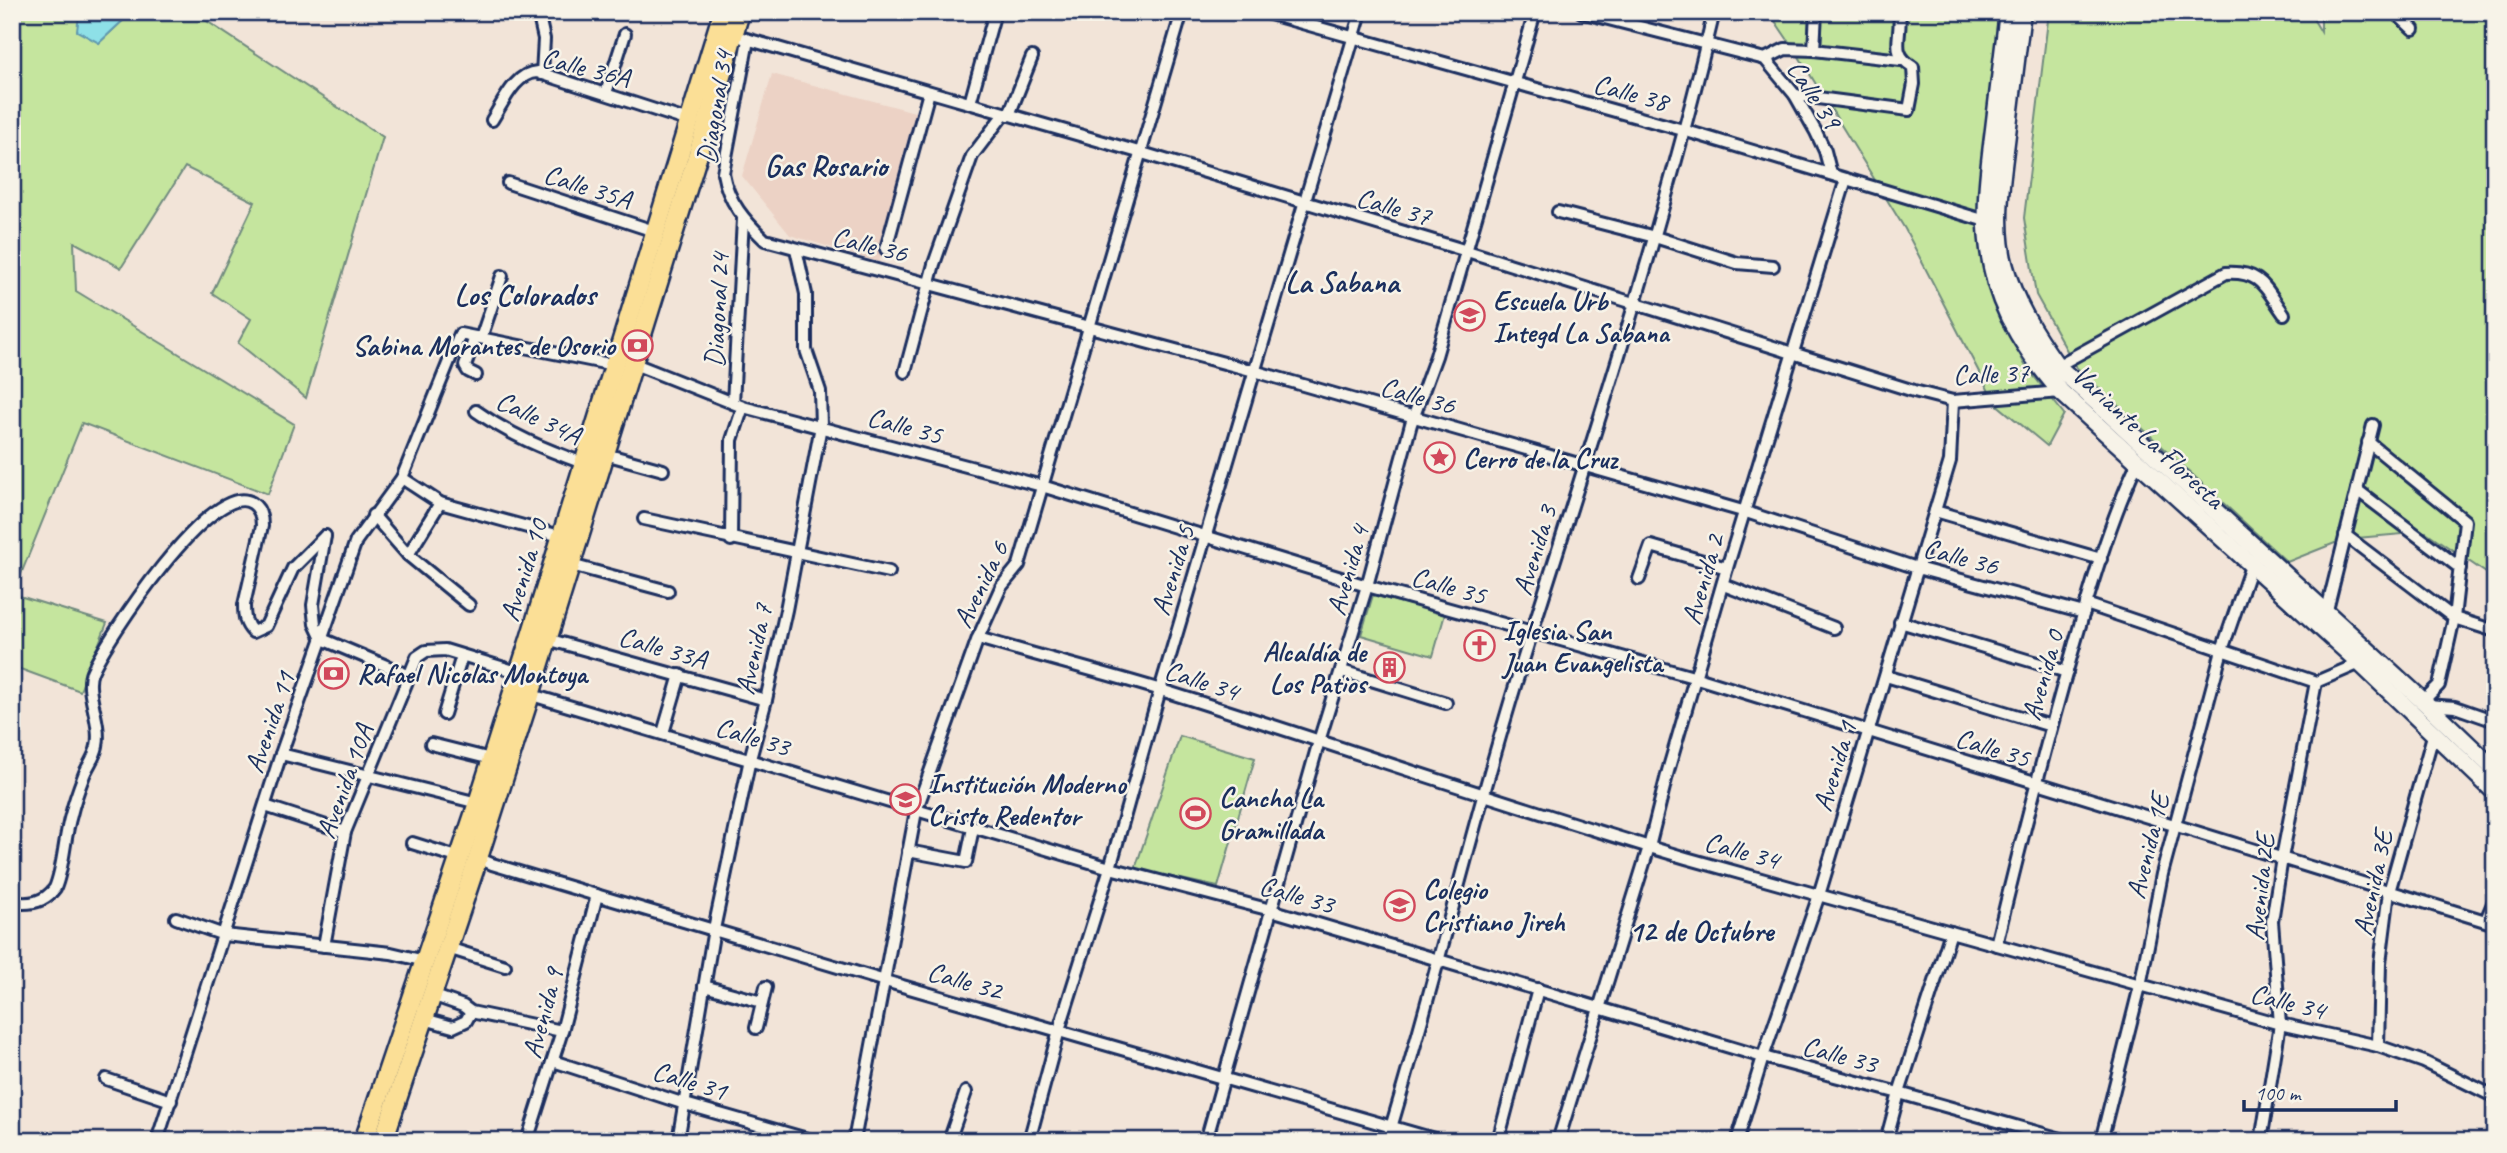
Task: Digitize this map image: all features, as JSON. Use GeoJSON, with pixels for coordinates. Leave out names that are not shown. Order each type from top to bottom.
{"type":"FeatureCollection","features":[{"type":"Feature","properties":{"kind":"main road","name":"Avenida 10"},"geometry":{"type":"LineString","coordinates":[[527,675],[547,639],[605,454],[654,231],[689,121],[740,12]]}},
{"type":"Feature","properties":{"kind":"main road","name":"Variante La Floresta"},"geometry":{"type":"LineString","coordinates":[[2008,12],[1994,181],[2004,266],[2026,318],[2057,366],[2326,614],[2434,732],[2495,792]]}},
{"type":"Feature","properties":{"kind":"main road","name":"Variante La Floresta"},"geometry":{"type":"LineString","coordinates":[[2022,12],[1986,221],[1992,270],[2001,297],[2025,349],[2060,392],[2251,566],[2425,703],[2495,770]]}},
{"type":"Feature","properties":{"kind":"main road","name":"Avenida 10"},"geometry":{"type":"LineString","coordinates":[[383,1141],[478,858],[527,675],[560,536],[583,463],[623,364],[698,154],[730,29]]}},
{"type":"Feature","properties":{"kind":"main road","name":"Avenida 10"},"geometry":{"type":"LineString","coordinates":[[364,1141],[491,759],[522,692]]}},
{"type":"Feature","properties":{"kind":"street"},"geometry":{"type":"LineString","coordinates":[[538,12],[544,39],[542,74]]}},
{"type":"Feature","properties":{"kind":"street"},"geometry":{"type":"LineString","coordinates":[[970,103],[995,12]]}},
{"type":"Feature","properties":{"kind":"street","name":"Avenida 6"},"geometry":{"type":"LineString","coordinates":[[854,1141],[916,811],[978,638],[1001,587],[1019,565],[1182,12]]}},
{"type":"Feature","properties":{"kind":"street","name":"Calle 38"},"geometry":{"type":"LineString","coordinates":[[1263,12],[1683,130],[1986,221]]}},
{"type":"Feature","properties":{"kind":"street","name":"Avenida 5"},"geometry":{"type":"LineString","coordinates":[[1029,1141],[1059,1030],[1110,868],[1160,690],[1361,12]]}},
{"type":"Feature","properties":{"kind":"street","name":"Avenida 4"},"geometry":{"type":"LineString","coordinates":[[1206,1141],[1319,741],[1367,586],[1414,418],[1436,356],[1535,12]]}},
{"type":"Feature","properties":{"kind":"street","name":"Calle 39"},"geometry":{"type":"LineString","coordinates":[[1581,12],[1765,59],[1795,94],[1825,151],[1830,174]]}},
{"type":"Feature","properties":{"kind":"street"},"geometry":{"type":"LineString","coordinates":[[1633,25],[1636,12]]}},
{"type":"Feature","properties":{"kind":"street","name":"Avenida 3"},"geometry":{"type":"LineString","coordinates":[[1387,1141],[1440,960],[1484,793],[1583,465],[1636,304],[1714,12]]}},
{"type":"Feature","properties":{"kind":"street"},"geometry":{"type":"LineString","coordinates":[[1814,50],[1816,12]]}},
{"type":"Feature","properties":{"kind":"street"},"geometry":{"type":"LineString","coordinates":[[1899,12],[1898,53],[1901,60]]}},
{"type":"Feature","properties":{"kind":"street"},"geometry":{"type":"LineString","coordinates":[[2395,12],[2413,29]]}},
{"type":"Feature","properties":{"kind":"street","name":"Calle 37"},"geometry":{"type":"LineString","coordinates":[[730,29],[929,92],[1467,251],[1914,391],[1953,401],[2060,392]]}},
{"type":"Feature","properties":{"kind":"street","name":"Diagonal 34"},"geometry":{"type":"LineString","coordinates":[[730,29],[723,173],[725,186],[743,219]]}},
{"type":"Feature","properties":{"kind":"street"},"geometry":{"type":"LineString","coordinates":[[606,93],[625,34]]}},
{"type":"Feature","properties":{"kind":"street"},"geometry":{"type":"LineString","coordinates":[[1765,59],[1785,49],[1814,50],[1901,60],[1913,67],[1914,84],[1909,110],[1795,94]]}},
{"type":"Feature","properties":{"kind":"street"},"geometry":{"type":"LineString","coordinates":[[905,372],[934,264],[972,156],[1006,115],[1032,57]]}},
{"type":"Feature","properties":{"kind":"street","name":"Calle 36A"},"geometry":{"type":"LineString","coordinates":[[492,120],[520,78],[529,72],[606,93],[689,121]]}},
{"type":"Feature","properties":{"kind":"street"},"geometry":{"type":"LineString","coordinates":[[886,249],[929,92]]}},
{"type":"Feature","properties":{"kind":"street","name":"Avenida 2"},"geometry":{"type":"LineString","coordinates":[[1558,1141],[1649,847],[1668,771],[1727,568],[1846,179]]}},
{"type":"Feature","properties":{"kind":"street","name":"Calle 35A"},"geometry":{"type":"LineString","coordinates":[[508,183],[654,231]]}},
{"type":"Feature","properties":{"kind":"street"},"geometry":{"type":"LineString","coordinates":[[1558,212],[1655,237],[1737,263],[1773,266]]}},
{"type":"Feature","properties":{"kind":"street","name":"Calle 36"},"geometry":{"type":"LineString","coordinates":[[743,219],[765,240],[1254,371],[1745,512],[1917,568],[2085,608],[2316,682]]}},
{"type":"Feature","properties":{"kind":"street","name":"Diagonal 24"},"geometry":{"type":"LineString","coordinates":[[738,405],[743,219]]}},
{"type":"Feature","properties":{"kind":"street","name":"Avenida 7"},"geometry":{"type":"LineString","coordinates":[[678,1141],[714,929],[750,759],[766,700],[821,426],[820,391],[806,350],[806,294],[796,249]]}},
{"type":"Feature","properties":{"kind":"street"},"geometry":{"type":"LineString","coordinates":[[2057,366],[2226,273],[2243,272],[2257,277],[2284,314]]}},
{"type":"Feature","properties":{"kind":"street"},"geometry":{"type":"LineString","coordinates":[[476,375],[465,366],[502,276]]}},
{"type":"Feature","properties":{"kind":"street","name":"Calle 35"},"geometry":{"type":"LineString","coordinates":[[460,334],[623,364],[738,405],[1042,486],[1367,586],[1697,678],[2491,922]]}},
{"type":"Feature","properties":{"kind":"street","name":"Avenida 11"},"geometry":{"type":"LineString","coordinates":[[157,1141],[281,754],[356,541],[402,478],[460,334]]}},
{"type":"Feature","properties":{"kind":"street","name":"Avenida 1"},"geometry":{"type":"LineString","coordinates":[[1737,1141],[1819,895],[1950,461],[1953,401]]}},
{"type":"Feature","properties":{"kind":"street"},"geometry":{"type":"LineString","coordinates":[[731,540],[732,440],[738,405]]}},
{"type":"Feature","properties":{"kind":"street","name":"Calle 34A"},"geometry":{"type":"LineString","coordinates":[[475,411],[502,430],[533,445],[583,463]]}},
{"type":"Feature","properties":{"kind":"street"},"geometry":{"type":"LineString","coordinates":[[2326,614],[2373,425]]}},
{"type":"Feature","properties":{"kind":"street"},"geometry":{"type":"LineString","coordinates":[[2368,442],[2465,520],[2454,618],[2439,685],[2425,703]]}},
{"type":"Feature","properties":{"kind":"street"},"geometry":{"type":"LineString","coordinates":[[605,454],[663,470]]}},
{"type":"Feature","properties":{"kind":"street","name":"Avenida 0"},"geometry":{"type":"LineString","coordinates":[[1996,945],[2035,783],[2085,608],[2120,499],[2137,463]]}},
{"type":"Feature","properties":{"kind":"street"},"geometry":{"type":"LineString","coordinates":[[402,478],[440,503],[560,536]]}},
{"type":"Feature","properties":{"kind":"street"},"geometry":{"type":"LineString","coordinates":[[2357,490],[2460,568]]}},
{"type":"Feature","properties":{"kind":"street"},"geometry":{"type":"LineString","coordinates":[[12,902],[30,904],[43,899],[57,884],[70,816],[97,745],[99,726],[90,689],[90,676],[102,652],[166,559],[229,501],[237,499],[253,504],[262,519],[244,606],[247,626],[253,632],[266,626],[293,568],[325,536],[313,605],[315,624],[321,639],[408,676]]}},
{"type":"Feature","properties":{"kind":"street"},"geometry":{"type":"LineString","coordinates":[[408,555],[440,503]]}},
{"type":"Feature","properties":{"kind":"street"},"geometry":{"type":"LineString","coordinates":[[1935,511],[2101,559]]}},
{"type":"Feature","properties":{"kind":"street"},"geometry":{"type":"LineString","coordinates":[[373,515],[408,555],[469,605]]}},
{"type":"Feature","properties":{"kind":"street"},"geometry":{"type":"LineString","coordinates":[[644,519],[888,572]]}},
{"type":"Feature","properties":{"kind":"street"},"geometry":{"type":"LineString","coordinates":[[2345,535],[2454,618],[2495,631]]}},
{"type":"Feature","properties":{"kind":"street"},"geometry":{"type":"LineString","coordinates":[[1639,579],[1651,546],[1727,568]]}},
{"type":"Feature","properties":{"kind":"street"},"geometry":{"type":"LineString","coordinates":[[571,565],[668,591]]}},
{"type":"Feature","properties":{"kind":"street","name":"Avenida 1E"},"geometry":{"type":"LineString","coordinates":[[2101,1141],[2140,986],[2162,874],[2222,650],[2251,566]]}},
{"type":"Feature","properties":{"kind":"street"},"geometry":{"type":"LineString","coordinates":[[1724,585],[1834,628]]}},
{"type":"Feature","properties":{"kind":"street"},"geometry":{"type":"LineString","coordinates":[[1900,622],[2067,672]]}},
{"type":"Feature","properties":{"kind":"street","name":"Calle 34"},"geometry":{"type":"LineString","coordinates":[[978,638],[1160,690],[1484,793],[1589,830],[2140,986],[2280,1024],[2378,1046],[2424,1062],[2495,1097]]}},
{"type":"Feature","properties":{"kind":"street","name":"Calle 33A"},"geometry":{"type":"LineString","coordinates":[[547,639],[766,700]]}},
{"type":"Feature","properties":{"kind":"street","name":"Avenida 10A"},"geometry":{"type":"LineString","coordinates":[[324,946],[345,832],[417,657],[426,651],[444,650],[462,656]]}},
{"type":"Feature","properties":{"kind":"street"},"geometry":{"type":"LineString","coordinates":[[444,714],[462,656],[527,675]]}},
{"type":"Feature","properties":{"kind":"street"},"geometry":{"type":"LineString","coordinates":[[2316,682],[2367,660]]}},
{"type":"Feature","properties":{"kind":"street"},"geometry":{"type":"LineString","coordinates":[[1342,671],[1446,703]]}},
{"type":"Feature","properties":{"kind":"street"},"geometry":{"type":"LineString","coordinates":[[663,733],[680,675]]}},
{"type":"Feature","properties":{"kind":"street"},"geometry":{"type":"LineString","coordinates":[[1886,676],[2051,726]]}},
{"type":"Feature","properties":{"kind":"street","name":"Avenida 2E"},"geometry":{"type":"LineString","coordinates":[[2261,1141],[2280,1024],[2272,921],[2316,682]]}},
{"type":"Feature","properties":{"kind":"street","name":"Calle 33"},"geometry":{"type":"LineString","coordinates":[[522,692],[1110,868],[1271,910],[1763,1057],[2068,1141]]}},
{"type":"Feature","properties":{"kind":"street"},"geometry":{"type":"LineString","coordinates":[[2425,703],[2455,707],[2495,720]]}},
{"type":"Feature","properties":{"kind":"street","name":"Avenida 3E"},"geometry":{"type":"LineString","coordinates":[[2378,1046],[2380,963],[2389,892],[2434,732]]}},
{"type":"Feature","properties":{"kind":"street"},"geometry":{"type":"LineString","coordinates":[[431,744],[491,759]]}},
{"type":"Feature","properties":{"kind":"street"},"geometry":{"type":"LineString","coordinates":[[281,754],[478,803]]}},
{"type":"Feature","properties":{"kind":"street"},"geometry":{"type":"LineString","coordinates":[[265,806],[345,832]]}},
{"type":"Feature","properties":{"kind":"street"},"geometry":{"type":"LineString","coordinates":[[908,851],[966,862],[973,828]]}},
{"type":"Feature","properties":{"kind":"street"},"geometry":{"type":"LineString","coordinates":[[412,843],[460,858]]}},
{"type":"Feature","properties":{"kind":"street","name":"Calle 32"},"geometry":{"type":"LineString","coordinates":[[478,858],[885,981],[1441,1141]]}},
{"type":"Feature","properties":{"kind":"street","name":"Avenida 9"},"geometry":{"type":"LineString","coordinates":[[527,1141],[562,1031],[597,895]]}},
{"type":"Feature","properties":{"kind":"street"},"geometry":{"type":"LineString","coordinates":[[2491,922],[2495,899]]}},
{"type":"Feature","properties":{"kind":"street"},"geometry":{"type":"LineString","coordinates":[[176,918],[224,935],[391,953],[425,961]]}},
{"type":"Feature","properties":{"kind":"street"},"geometry":{"type":"LineString","coordinates":[[1886,1141],[1951,932]]}},
{"type":"Feature","properties":{"kind":"street"},"geometry":{"type":"LineString","coordinates":[[448,948],[505,966]]}},
{"type":"Feature","properties":{"kind":"street"},"geometry":{"type":"LineString","coordinates":[[704,986],[762,1002]]}},
{"type":"Feature","properties":{"kind":"street"},"geometry":{"type":"LineString","coordinates":[[756,1028],[766,987]]}},
{"type":"Feature","properties":{"kind":"street"},"geometry":{"type":"LineString","coordinates":[[1498,1141],[1538,989]]}},
{"type":"Feature","properties":{"kind":"street"},"geometry":{"type":"LineString","coordinates":[[432,995],[463,1006],[471,1012],[562,1031]]}},
{"type":"Feature","properties":{"kind":"street"},"geometry":{"type":"LineString","coordinates":[[424,1019],[453,1027],[466,1021],[471,1012]]}},
{"type":"Feature","properties":{"kind":"street","name":"Calle 31"},"geometry":{"type":"LineString","coordinates":[[553,1061],[685,1104],[814,1141]]}},
{"type":"Feature","properties":{"kind":"street"},"geometry":{"type":"LineString","coordinates":[[106,1079],[171,1101]]}},
{"type":"Feature","properties":{"kind":"street"},"geometry":{"type":"LineString","coordinates":[[949,1141],[966,1093]]}},
{"type":"Feature","properties":{"kind":"shaded area"},"geometry":{"type":"Polygon","coordinates":[[[772,74],[926,115],[879,262],[790,235],[742,176],[772,74]]]}},
{"type":"Feature","properties":{"kind":"green space"},"geometry":{"type":"Polygon","coordinates":[[[12,12],[82,12],[79,15],[99,43],[132,12],[193,12],[383,137],[306,398],[238,343],[251,319],[212,293],[255,202],[185,167],[121,268],[74,242],[76,291],[294,424],[268,494],[82,423],[13,594],[107,623],[80,691],[12,666],[12,12]]]}},
{"type":"Feature","properties":{"kind":"green space"},"geometry":{"type":"Polygon","coordinates":[[[1769,12],[2004,12],[2004,322],[2025,365],[2064,414],[2047,446],[1995,403],[1905,229],[1769,12]]]}},
{"type":"Feature","properties":{"kind":"green space"},"geometry":{"type":"Polygon","coordinates":[[[2049,12],[2309,12],[2321,32],[2321,12],[2495,12],[2495,579],[2426,532],[2345,539],[2287,562],[2076,367],[2036,295],[2024,218],[2049,12]]]}},
{"type":"Feature","properties":{"kind":"green space"},"geometry":{"type":"Polygon","coordinates":[[[1373,595],[1445,614],[1433,656],[1361,635],[1373,595]]]}},
{"type":"Feature","properties":{"kind":"green space","name":"Cancha La Gramillada"},"geometry":{"type":"Polygon","coordinates":[[[1180,736],[1255,758],[1218,887],[1135,869],[1180,736]]]}},
{"type":"Feature","properties":{"kind":"water"},"geometry":{"type":"Polygon","coordinates":[[[82,12],[132,12],[99,43],[77,31],[79,15],[82,12]]]}},
{"type":"Feature","properties":{"kind":"place","name":"Escuela Urb Integd La Sabana"},"geometry":{"type":"Point","coordinates":[1470,316]}},
{"type":"Feature","properties":{"kind":"place","name":"Sabina Morantes de Osorio"},"geometry":{"type":"Point","coordinates":[638,345]}},
{"type":"Feature","properties":{"kind":"place","name":"Cerro de la Cruz"},"geometry":{"type":"Point","coordinates":[1440,458]}},
{"type":"Feature","properties":{"kind":"place","name":"Iglesia San Juan Evangelista"},"geometry":{"type":"Point","coordinates":[1480,646]}},
{"type":"Feature","properties":{"kind":"place","name":"Alcaldía de Los Patios"},"geometry":{"type":"Point","coordinates":[1389,667]}},
{"type":"Feature","properties":{"kind":"place","name":"Rafael Nicolas Montoya"},"geometry":{"type":"Point","coordinates":[334,673]}},
{"type":"Feature","properties":{"kind":"place","name":"Institución Moderno Cristo Redentor"},"geometry":{"type":"Point","coordinates":[905,799]}},
{"type":"Feature","properties":{"kind":"place","name":"Cancha La Gramillada"},"geometry":{"type":"Point","coordinates":[1196,813]}},
{"type":"Feature","properties":{"kind":"place","name":"Colegio Cristiano Jireh"},"geometry":{"type":"Point","coordinates":[1400,905]}},
{"type":"Feature","properties":{"kind":"district","name":"Gas Rosario"},"geometry":{"type":"Point","coordinates":[826,166]}},
{"type":"Feature","properties":{"kind":"district","name":"La Sabana"},"geometry":{"type":"Point","coordinates":[1342,282]}},
{"type":"Feature","properties":{"kind":"district","name":"Los Colorados"},"geometry":{"type":"Point","coordinates":[525,295]}},
{"type":"Feature","properties":{"kind":"district","name":"12 de Octubre"},"geometry":{"type":"Point","coordinates":[1701,931]}}]}
